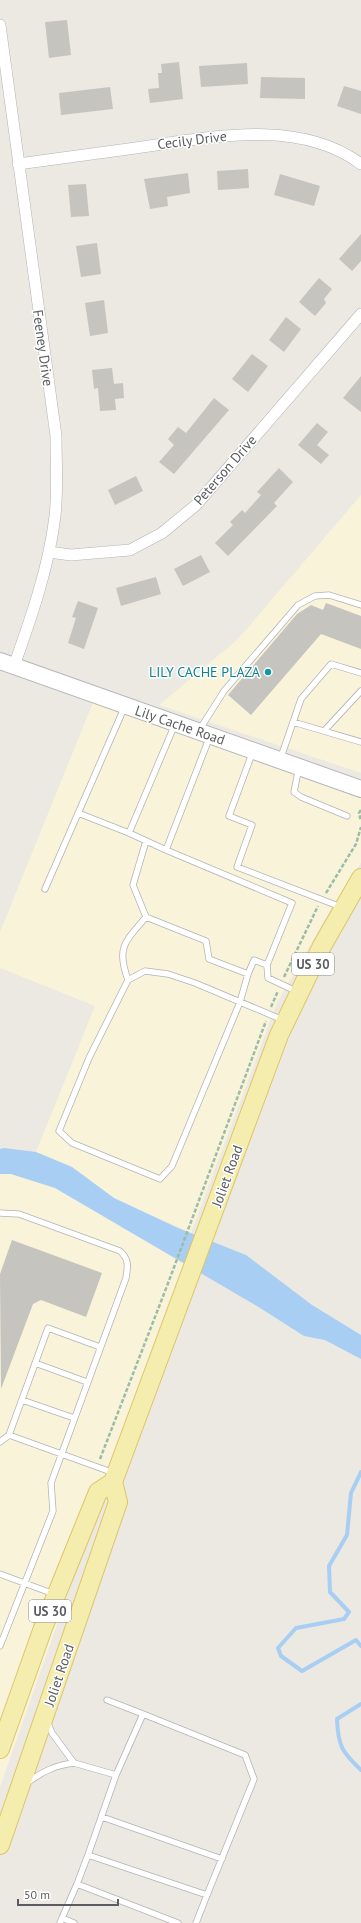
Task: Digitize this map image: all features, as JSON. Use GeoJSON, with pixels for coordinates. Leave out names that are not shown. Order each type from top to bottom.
{"type":"FeatureCollection","features":[{"type":"Feature","properties":{"kind":"main road","name":"Joliet Road"},"geometry":{"type":"LineString","coordinates":[[0,1845],[118,1502],[115,1478],[182,1296],[286,1020],[322,946],[361,878]]}},
{"type":"Feature","properties":{"kind":"main road","name":"US 30"},"geometry":{"type":"LineString","coordinates":[[0,1749],[56,1594],[98,1492],[115,1478]]}},
{"type":"Feature","properties":{"kind":"street","name":"Feeney Drive"},"geometry":{"type":"LineString","coordinates":[[0,25],[56,436],[57,475],[55,515],[49,552],[27,629],[7,664]]}},
{"type":"Feature","properties":{"kind":"street","name":"Cecily Drive"},"geometry":{"type":"LineString","coordinates":[[18,164],[224,135],[278,135],[316,141],[349,155],[361,164]]}},
{"type":"Feature","properties":{"kind":"street","name":"Peterson Drive"},"geometry":{"type":"LineString","coordinates":[[49,552],[71,555],[130,550],[162,533],[196,505],[361,314]]}},
{"type":"Feature","properties":{"kind":"street","name":"Lily Cache Road"},"geometry":{"type":"LineString","coordinates":[[7,664],[361,789]]}},
{"type":"Feature","properties":{"kind":"lane"},"geometry":{"type":"LineString","coordinates":[[166,850],[204,734],[224,691],[298,605],[315,596],[329,595],[361,605]]}},
{"type":"Feature","properties":{"kind":"lane"},"geometry":{"type":"LineString","coordinates":[[280,760],[301,699],[331,664],[361,673]]}},
{"type":"Feature","properties":{"kind":"lane"},"geometry":{"type":"LineString","coordinates":[[324,731],[361,691]]}},
{"type":"Feature","properties":{"kind":"lane"},"geometry":{"type":"LineString","coordinates":[[45,889],[125,706]]}},
{"type":"Feature","properties":{"kind":"lane"},"geometry":{"type":"LineString","coordinates":[[293,722],[361,742]]}},
{"type":"Feature","properties":{"kind":"lane"},"geometry":{"type":"LineString","coordinates":[[129,833],[175,723]]}},
{"type":"Feature","properties":{"kind":"lane"},"geometry":{"type":"LineString","coordinates":[[253,751],[228,816],[252,825],[237,867],[344,909]]}},
{"type":"Feature","properties":{"kind":"lane"},"geometry":{"type":"LineString","coordinates":[[299,767],[294,792],[301,797],[347,816]]}},
{"type":"Feature","properties":{"kind":"lane"},"geometry":{"type":"LineString","coordinates":[[78,813],[129,833],[146,842],[292,903],[267,965],[268,978],[299,992]]}},
{"type":"Feature","properties":{"kind":"lane"},"geometry":{"type":"LineString","coordinates":[[146,842],[133,885],[146,917],[206,941],[209,959],[248,974]]}},
{"type":"Feature","properties":{"kind":"lane"},"geometry":{"type":"LineString","coordinates":[[128,980],[123,965],[122,950],[130,935],[146,917]]}},
{"type":"Feature","properties":{"kind":"lane"},"geometry":{"type":"LineString","coordinates":[[267,965],[254,960],[248,974],[240,1002],[172,1166],[160,1179],[72,1142],[59,1131],[89,1058],[128,980],[145,971],[168,974],[240,1002],[286,1020]]}},
{"type":"Feature","properties":{"kind":"lane"},"geometry":{"type":"LineString","coordinates":[[0,1213],[19,1214],[120,1251],[126,1257],[128,1265],[126,1278],[51,1483],[52,1510],[0,1646]]}},
{"type":"Feature","properties":{"kind":"lane"},"geometry":{"type":"LineString","coordinates":[[0,1442],[9,1435],[48,1328],[100,1347]]}},
{"type":"Feature","properties":{"kind":"lane"},"geometry":{"type":"LineString","coordinates":[[35,1363],[87,1382]]}},
{"type":"Feature","properties":{"kind":"lane"},"geometry":{"type":"LineString","coordinates":[[22,1400],[74,1418]]}},
{"type":"Feature","properties":{"kind":"lane"},"geometry":{"type":"LineString","coordinates":[[9,1435],[61,1454],[115,1478]]}},
{"type":"Feature","properties":{"kind":"lane"},"geometry":{"type":"LineString","coordinates":[[0,1574],[56,1594]]}},
{"type":"Feature","properties":{"kind":"lane"},"geometry":{"type":"LineString","coordinates":[[107,1700],[245,1756],[254,1779],[196,1923]]}},
{"type":"Feature","properties":{"kind":"lane"},"geometry":{"type":"LineString","coordinates":[[74,1923],[61,1921],[88,1855],[116,1775],[143,1714]]}},
{"type":"Feature","properties":{"kind":"lane"},"geometry":{"type":"LineString","coordinates":[[44,1716],[52,1733],[74,1763]]}},
{"type":"Feature","properties":{"kind":"lane"},"geometry":{"type":"LineString","coordinates":[[19,1790],[40,1773],[58,1765],[74,1763],[116,1775]]}},
{"type":"Feature","properties":{"kind":"lane"},"geometry":{"type":"LineString","coordinates":[[102,1817],[222,1859]]}},
{"type":"Feature","properties":{"kind":"lane"},"geometry":{"type":"LineString","coordinates":[[88,1855],[207,1896]]}},
{"type":"Feature","properties":{"kind":"lane"},"geometry":{"type":"LineString","coordinates":[[77,1884],[178,1923]]}},
{"type":"Feature","properties":{"kind":"path"},"geometry":{"type":"LineString","coordinates":[[361,810],[359,813],[361,821]]}},
{"type":"Feature","properties":{"kind":"path"},"geometry":{"type":"LineString","coordinates":[[167,1286],[198,1201]]}},
{"type":"Feature","properties":{"kind":"shaded area"},"geometry":{"type":"Polygon","coordinates":[[[361,495],[361,773],[159,705],[238,639],[361,495]]]}},
{"type":"Feature","properties":{"kind":"shaded area"},"geometry":{"type":"Polygon","coordinates":[[[94,700],[361,795],[361,863],[335,902],[277,1003],[191,1233],[114,1198],[72,1167],[36,1152],[95,1006],[0,968],[0,932],[94,700]]]}},
{"type":"Feature","properties":{"kind":"shaded area"},"geometry":{"type":"Polygon","coordinates":[[[0,1174],[11,1174],[55,1188],[184,1264],[0,1787],[0,1174]]]}},
{"type":"Feature","properties":{"kind":"water"},"geometry":{"type":"Polygon","coordinates":[[[4,1148],[36,1152],[72,1167],[114,1198],[178,1228],[246,1255],[312,1305],[361,1335],[361,1359],[325,1340],[304,1336],[257,1306],[55,1188],[11,1174],[0,1174],[0,1149],[4,1148]]]}},
{"type":"Feature","properties":{"kind":"building"},"geometry":{"type":"Polygon","coordinates":[[[67,20],[71,55],[49,58],[45,22],[67,20]]]}},
{"type":"Feature","properties":{"kind":"building"},"geometry":{"type":"Polygon","coordinates":[[[179,62],[183,99],[150,103],[148,89],[159,88],[158,73],[162,73],[161,64],[179,62]]]}},
{"type":"Feature","properties":{"kind":"building"},"geometry":{"type":"Polygon","coordinates":[[[247,63],[248,84],[201,87],[199,66],[247,63]]]}},
{"type":"Feature","properties":{"kind":"building"},"geometry":{"type":"Polygon","coordinates":[[[261,77],[305,78],[305,99],[260,98],[261,77]]]}},
{"type":"Feature","properties":{"kind":"building"},"geometry":{"type":"Polygon","coordinates":[[[344,86],[361,91],[361,114],[337,106],[344,86]]]}},
{"type":"Feature","properties":{"kind":"building"},"geometry":{"type":"Polygon","coordinates":[[[110,87],[113,109],[61,115],[59,93],[110,87]]]}},
{"type":"Feature","properties":{"kind":"building"},"geometry":{"type":"Polygon","coordinates":[[[248,169],[249,188],[218,190],[217,171],[248,169]]]}},
{"type":"Feature","properties":{"kind":"building"},"geometry":{"type":"Polygon","coordinates":[[[188,173],[190,193],[167,197],[168,206],[150,209],[144,179],[188,173]]]}},
{"type":"Feature","properties":{"kind":"building"},"geometry":{"type":"Polygon","coordinates":[[[280,174],[320,186],[314,206],[274,195],[280,174]]]}},
{"type":"Feature","properties":{"kind":"building"},"geometry":{"type":"Polygon","coordinates":[[[86,184],[89,216],[71,217],[68,185],[86,184]]]}},
{"type":"Feature","properties":{"kind":"building"},"geometry":{"type":"Polygon","coordinates":[[[361,234],[361,261],[352,271],[339,259],[361,234]]]}},
{"type":"Feature","properties":{"kind":"building"},"geometry":{"type":"Polygon","coordinates":[[[97,243],[101,274],[81,277],[76,246],[97,243]]]}},
{"type":"Feature","properties":{"kind":"building"},"geometry":{"type":"Polygon","coordinates":[[[319,278],[332,289],[324,299],[326,303],[315,316],[299,302],[319,278]]]}},
{"type":"Feature","properties":{"kind":"building"},"geometry":{"type":"Polygon","coordinates":[[[104,300],[108,333],[90,336],[85,303],[104,300]]]}},
{"type":"Feature","properties":{"kind":"building"},"geometry":{"type":"Polygon","coordinates":[[[286,317],[301,329],[284,352],[269,340],[286,317]]]}},
{"type":"Feature","properties":{"kind":"building"},"geometry":{"type":"Polygon","coordinates":[[[252,354],[268,366],[248,392],[232,379],[252,354]]]}},
{"type":"Feature","properties":{"kind":"building"},"geometry":{"type":"Polygon","coordinates":[[[112,368],[114,384],[123,383],[124,398],[115,399],[116,410],[100,411],[98,388],[94,389],[92,370],[112,368]]]}},
{"type":"Feature","properties":{"kind":"building"},"geometry":{"type":"Polygon","coordinates":[[[361,376],[361,412],[343,398],[361,376]]]}},
{"type":"Feature","properties":{"kind":"building"},"geometry":{"type":"Polygon","coordinates":[[[214,398],[229,410],[174,474],[159,462],[174,445],[168,439],[178,427],[186,433],[214,398]]]}},
{"type":"Feature","properties":{"kind":"building"},"geometry":{"type":"Polygon","coordinates":[[[317,423],[328,432],[317,445],[329,455],[321,464],[298,445],[317,423]]]}},
{"type":"Feature","properties":{"kind":"building"},"geometry":{"type":"Polygon","coordinates":[[[279,468],[293,482],[274,503],[277,506],[228,556],[215,543],[233,525],[230,522],[242,510],[245,513],[261,495],[257,492],[279,468]]]}},
{"type":"Feature","properties":{"kind":"building"},"geometry":{"type":"Polygon","coordinates":[[[136,476],[143,491],[115,505],[108,490],[136,476]]]}},
{"type":"Feature","properties":{"kind":"building"},"geometry":{"type":"Polygon","coordinates":[[[201,555],[210,572],[183,586],[174,569],[201,555]]]}},
{"type":"Feature","properties":{"kind":"building"},"geometry":{"type":"Polygon","coordinates":[[[156,577],[161,594],[121,606],[116,588],[156,577]]]}},
{"type":"Feature","properties":{"kind":"building"},"geometry":{"type":"Polygon","coordinates":[[[78,601],[98,608],[84,649],[68,643],[76,618],[72,617],[78,601]]]}},
{"type":"Feature","properties":{"kind":"building","name":"LILY CACHE PLAZA"},"geometry":{"type":"Polygon","coordinates":[[[326,603],[361,616],[361,649],[321,634],[251,715],[228,695],[297,614],[311,605],[323,610],[326,603]]]}},
{"type":"Feature","properties":{"kind":"building"},"geometry":{"type":"Polygon","coordinates":[[[12,1240],[102,1273],[86,1317],[41,1300],[33,1304],[1,1389],[0,1274],[12,1240]]]}},
{"type":"Feature","properties":{"kind":"waterway"},"geometry":{"type":"LineString","coordinates":[[361,1472],[351,1493],[347,1535],[329,1566],[330,1592],[349,1612],[344,1619],[296,1628],[278,1648],[281,1656],[302,1671],[356,1640],[361,1646]]}},
{"type":"Feature","properties":{"kind":"waterway"},"geometry":{"type":"LineString","coordinates":[[361,1704],[337,1719],[338,1736],[342,1748],[349,1758],[361,1770]]}},
{"type":"Feature","properties":{"kind":"place","name":"LILY CACHE PLAZA"},"geometry":{"type":"Point","coordinates":[268,672]}}]}
